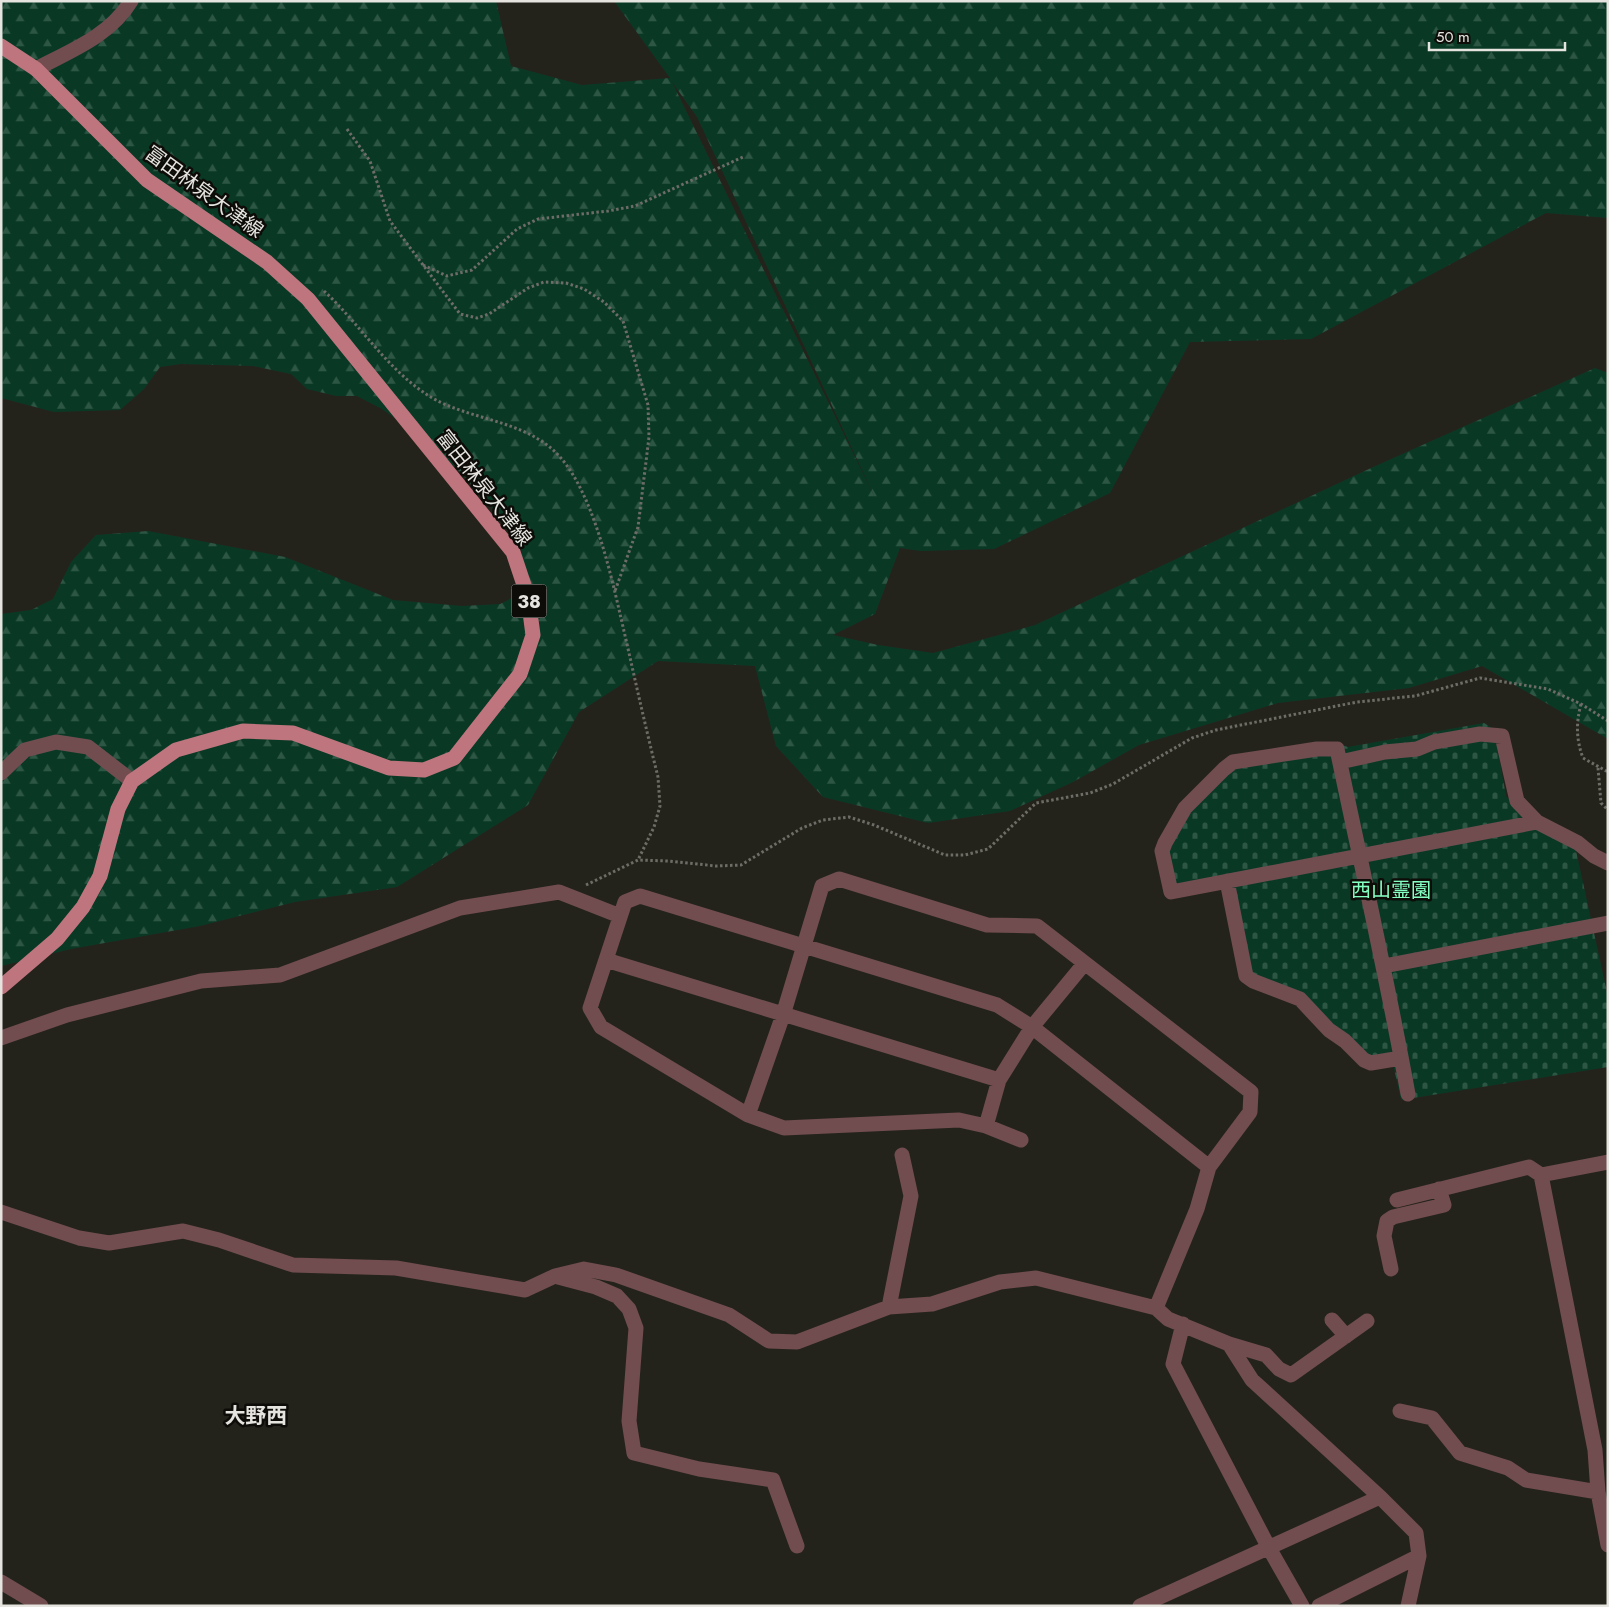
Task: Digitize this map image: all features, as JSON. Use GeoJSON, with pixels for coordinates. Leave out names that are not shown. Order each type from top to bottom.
{"type":"FeatureCollection","features":[{"type":"Feature","properties":{"kind":"main road","name":"富田林泉大津線"},"geometry":{"type":"LineString","coordinates":[[1,46],[36,70],[147,180],[267,262],[308,298],[513,552],[528,597],[533,635],[520,674],[454,758],[424,770],[389,768],[293,734],[243,731],[176,750],[132,781],[118,809],[100,876],[82,907],[57,939],[1,987]]}},
{"type":"Feature","properties":{"kind":"street"},"geometry":{"type":"LineString","coordinates":[[36,70],[107,30],[124,13],[131,1]]}},
{"type":"Feature","properties":{"kind":"street"},"geometry":{"type":"LineString","coordinates":[[1340,762],[1480,734],[1502,736],[1517,801],[1538,822],[1578,843],[1608,864]]}},
{"type":"Feature","properties":{"kind":"street"},"geometry":{"type":"LineString","coordinates":[[1,773],[25,750],[56,742],[88,747],[132,781]]}},
{"type":"Feature","properties":{"kind":"street"},"geometry":{"type":"LineString","coordinates":[[1408,1094],[1384,966],[1361,857],[1337,749],[1317,749],[1233,762],[1185,808],[1162,851],[1171,892],[1361,857],[1538,822]]}},
{"type":"Feature","properties":{"kind":"street"},"geometry":{"type":"LineString","coordinates":[[748,1115],[783,1015],[822,886],[839,879],[987,925],[1037,926],[1251,1092],[1250,1112],[1209,1166],[1197,1209],[1156,1308]]}},
{"type":"Feature","properties":{"kind":"street"},"geometry":{"type":"LineString","coordinates":[[1227,881],[1246,976],[1252,981],[1300,999],[1329,1030],[1345,1041],[1364,1060],[1371,1063],[1401,1058]]}},
{"type":"Feature","properties":{"kind":"street"},"geometry":{"type":"LineString","coordinates":[[1,1038],[67,1015],[201,981],[280,975],[460,908],[558,892],[620,916]]}},
{"type":"Feature","properties":{"kind":"street"},"geometry":{"type":"LineString","coordinates":[[1021,1140],[986,1126],[959,1120],[784,1128],[748,1115],[601,1027],[590,1008],[625,902],[640,896],[996,1005],[1032,1027],[1209,1166]]}},
{"type":"Feature","properties":{"kind":"street"},"geometry":{"type":"LineString","coordinates":[[1384,966],[1608,923]]}},
{"type":"Feature","properties":{"kind":"street"},"geometry":{"type":"LineString","coordinates":[[606,960],[999,1080]]}},
{"type":"Feature","properties":{"kind":"street"},"geometry":{"type":"LineString","coordinates":[[986,1126],[999,1080],[1032,1027],[1084,964]]}},
{"type":"Feature","properties":{"kind":"street"},"geometry":{"type":"LineString","coordinates":[[889,1307],[911,1196],[902,1155]]}},
{"type":"Feature","properties":{"kind":"street"},"geometry":{"type":"LineString","coordinates":[[1397,1200],[1529,1167],[1542,1175],[1608,1162]]}},
{"type":"Feature","properties":{"kind":"street"},"geometry":{"type":"LineString","coordinates":[[1542,1175],[1601,1449],[1598,1492],[1608,1545]]}},
{"type":"Feature","properties":{"kind":"street"},"geometry":{"type":"LineString","coordinates":[[1391,1269],[1384,1236],[1387,1221],[1394,1217],[1444,1205],[1439,1189]]}},
{"type":"Feature","properties":{"kind":"street"},"geometry":{"type":"LineString","coordinates":[[1,1212],[79,1238],[109,1243],[183,1231],[219,1240],[292,1265],[396,1268],[524,1290],[554,1276],[584,1269],[616,1275],[729,1315],[768,1341],[797,1342],[889,1307],[932,1304],[1000,1282],[1036,1278],[1156,1308],[1168,1319],[1230,1344],[1266,1354],[1279,1369],[1291,1375],[1367,1321]]}},
{"type":"Feature","properties":{"kind":"street"},"geometry":{"type":"LineString","coordinates":[[554,1276],[596,1287],[617,1296],[629,1309],[636,1328],[629,1421],[634,1453],[699,1469],[773,1480],[797,1546]]}},
{"type":"Feature","properties":{"kind":"street"},"geometry":{"type":"LineString","coordinates":[[1332,1320],[1346,1336]]}},
{"type":"Feature","properties":{"kind":"street"},"geometry":{"type":"LineString","coordinates":[[1183,1324],[1173,1364],[1269,1548],[1302,1606]]}},
{"type":"Feature","properties":{"kind":"street"},"geometry":{"type":"LineString","coordinates":[[1230,1344],[1252,1380],[1380,1497],[1416,1533],[1419,1556],[1408,1606]]}},
{"type":"Feature","properties":{"kind":"street"},"geometry":{"type":"LineString","coordinates":[[1400,1411],[1432,1418],[1460,1453],[1508,1468],[1526,1480],[1598,1492]]}},
{"type":"Feature","properties":{"kind":"street"},"geometry":{"type":"LineString","coordinates":[[1140,1606],[1380,1497]]}},
{"type":"Feature","properties":{"kind":"street"},"geometry":{"type":"LineString","coordinates":[[1319,1606],[1419,1556]]}},
{"type":"Feature","properties":{"kind":"street"},"geometry":{"type":"LineString","coordinates":[[1,1582],[41,1606]]}},
{"type":"Feature","properties":{"kind":"path"},"geometry":{"type":"LineString","coordinates":[[348,129],[370,161],[390,221],[460,314],[477,318],[489,314],[528,288],[544,282],[566,283],[584,288],[604,302],[623,321],[648,405],[649,437],[638,527],[614,592]]}},
{"type":"Feature","properties":{"kind":"path"},"geometry":{"type":"LineString","coordinates":[[422,265],[447,276],[472,270],[517,229],[538,218],[608,211],[635,206],[743,157]]}},
{"type":"Feature","properties":{"kind":"path"},"geometry":{"type":"LineString","coordinates":[[324,290],[373,346],[402,375],[435,399],[534,436],[553,449],[574,475],[600,536],[658,786],[660,806],[656,820],[638,860]]}},
{"type":"Feature","properties":{"kind":"path"},"geometry":{"type":"LineString","coordinates":[[558,892],[594,882],[638,860],[716,866],[741,865],[802,828],[822,820],[849,818],[874,825],[945,856],[965,856],[988,849],[1036,803],[1090,793],[1114,784],[1192,738],[1216,730],[1357,702],[1415,696],[1480,678],[1548,689],[1581,704],[1608,721]]}},
{"type":"Feature","properties":{"kind":"path"},"geometry":{"type":"LineString","coordinates":[[1581,704],[1578,718],[1577,742],[1583,758],[1608,772]]}},
{"type":"Feature","properties":{"kind":"path"},"geometry":{"type":"LineString","coordinates":[[1598,768],[1601,803],[1608,810]]}},
{"type":"Feature","properties":{"kind":"green space"},"geometry":{"type":"Polygon","coordinates":[[[1,1],[496,1],[511,66],[582,85],[670,78],[614,1],[1608,1],[1608,218],[1546,213],[1311,339],[1190,342],[1110,493],[994,549],[921,551],[900,548],[875,614],[833,635],[878,645],[933,653],[1035,625],[1371,468],[1595,368],[1608,373],[1608,739],[1482,666],[1409,688],[1278,703],[1139,745],[1073,782],[1010,811],[928,823],[823,797],[776,746],[755,666],[658,661],[579,712],[528,805],[397,887],[295,902],[200,926],[71,949],[1,966],[1,614],[31,610],[53,599],[71,562],[96,535],[148,531],[285,557],[393,600],[462,606],[500,604],[514,597],[521,577],[522,541],[461,473],[418,435],[382,409],[357,396],[336,396],[307,389],[291,374],[253,366],[181,364],[160,367],[144,389],[120,410],[54,412],[1,398],[1,1]],[[672,82],[877,502],[697,117],[672,82]]]}},
{"type":"Feature","properties":{"kind":"green space","name":"西山霊園"},"geometry":{"type":"Polygon","coordinates":[[[1484,723],[1494,729],[1506,796],[1528,820],[1575,846],[1608,997],[1608,1067],[1401,1100],[1393,1064],[1370,1069],[1298,1002],[1242,981],[1224,886],[1167,896],[1159,846],[1227,758],[1332,742],[1348,747],[1484,723]]]}},
{"type":"Feature","properties":{"kind":"district","name":"大野西"},"geometry":{"type":"Point","coordinates":[256,1416]}}]}
